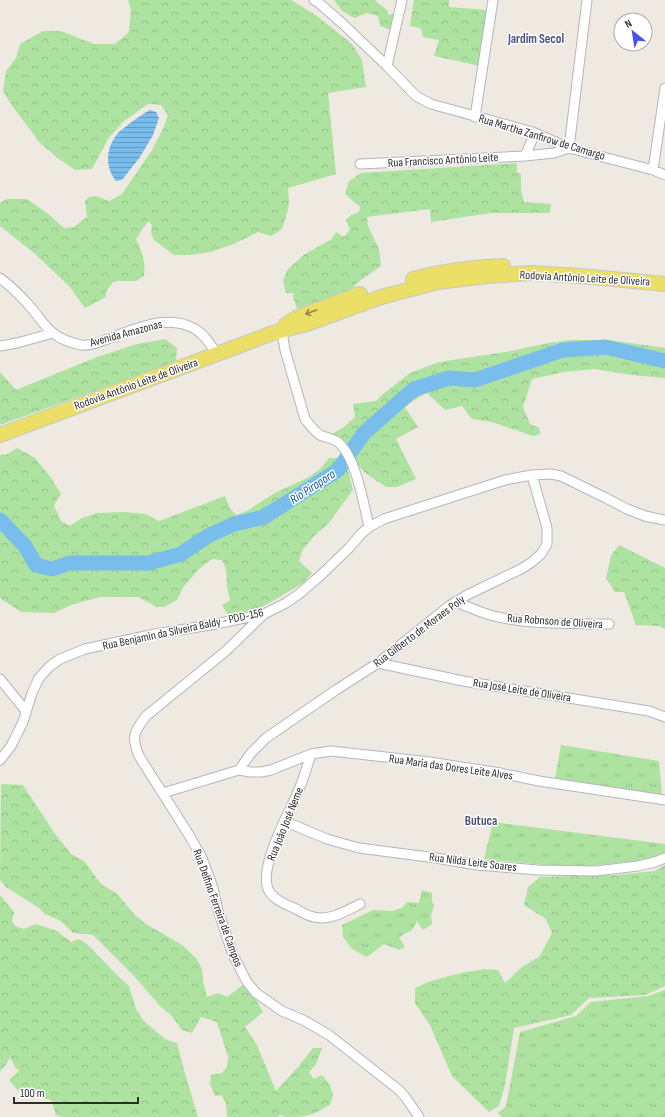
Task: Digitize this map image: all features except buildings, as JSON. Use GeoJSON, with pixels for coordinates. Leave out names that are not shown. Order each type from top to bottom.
{"type":"FeatureCollection","features":[{"type":"Feature","properties":{"kind":"main road","name":"Rodovia Antônio Leite de Oliveira"},"geometry":{"type":"LineString","coordinates":[[280,330],[298,317],[371,290],[435,273],[484,267],[533,264],[581,266],[665,275]]}},
{"type":"Feature","properties":{"kind":"main road","name":"Rodovia Antônio Leite de Oliveira"},"geometry":{"type":"LineString","coordinates":[[0,435],[280,330],[310,323],[381,297],[445,281],[531,273],[665,284]]}},
{"type":"Feature","properties":{"kind":"street","name":"Rua Martha Zanfirow de Camargo"},"geometry":{"type":"LineString","coordinates":[[314,0],[343,24],[416,96],[431,104],[532,132],[569,148],[653,170],[665,175]]}},
{"type":"Feature","properties":{"kind":"street"},"geometry":{"type":"LineString","coordinates":[[387,66],[402,0]]}},
{"type":"Feature","properties":{"kind":"street"},"geometry":{"type":"LineString","coordinates":[[475,117],[493,0]]}},
{"type":"Feature","properties":{"kind":"street"},"geometry":{"type":"LineString","coordinates":[[569,148],[587,0]]}},
{"type":"Feature","properties":{"kind":"street"},"geometry":{"type":"LineString","coordinates":[[653,170],[665,88]]}},
{"type":"Feature","properties":{"kind":"street"},"geometry":{"type":"LineString","coordinates":[[525,156],[532,140],[532,132]]}},
{"type":"Feature","properties":{"kind":"street","name":"Rua Francisco Antônio Leite"},"geometry":{"type":"LineString","coordinates":[[360,164],[525,156],[554,153],[569,148]]}},
{"type":"Feature","properties":{"kind":"street","name":"Avenida Amazonas"},"geometry":{"type":"LineString","coordinates":[[0,278],[25,300],[53,333],[67,341],[82,345],[98,343],[158,323],[177,322],[183,323],[196,330],[209,343],[217,354]]}},
{"type":"Feature","properties":{"kind":"street"},"geometry":{"type":"LineString","coordinates":[[280,330],[305,419],[320,435],[339,442],[347,451],[354,467],[370,527]]}},
{"type":"Feature","properties":{"kind":"street"},"geometry":{"type":"LineString","coordinates":[[0,346],[53,333]]}},
{"type":"Feature","properties":{"kind":"street","name":"Rua Benjamin da Silveira Baldy - PDD-156"},"geometry":{"type":"LineString","coordinates":[[0,760],[11,746],[23,722],[32,693],[39,678],[49,667],[60,659],[85,649],[155,634],[264,614],[286,603],[299,594],[322,575],[361,534],[384,519],[505,480],[532,475],[551,474],[561,476],[644,516],[665,520]]}},
{"type":"Feature","properties":{"kind":"street","name":"Rua Gilberto de Moraes Poly"},"geometry":{"type":"LineString","coordinates":[[239,770],[251,753],[266,738],[378,663],[431,619],[467,595],[521,569],[541,554],[547,544],[547,528],[532,475]]}},
{"type":"Feature","properties":{"kind":"street","name":"Rua Robnson de Oliveira"},"geometry":{"type":"LineString","coordinates":[[456,602],[490,615],[520,620],[559,623],[609,624]]}},
{"type":"Feature","properties":{"kind":"street","name":"Rua Delfino Ferreira de Campos"},"geometry":{"type":"LineString","coordinates":[[264,614],[226,651],[146,716],[135,734],[134,745],[139,756],[202,858],[234,955],[247,982],[256,993],[282,1011],[329,1035],[399,1090],[420,1117]]}},
{"type":"Feature","properties":{"kind":"street","name":"Rua José Leite de Oliveira"},"geometry":{"type":"LineString","coordinates":[[378,663],[463,681],[649,711],[665,716]]}},
{"type":"Feature","properties":{"kind":"street"},"geometry":{"type":"LineString","coordinates":[[0,679],[26,711]]}},
{"type":"Feature","properties":{"kind":"street","name":"Rua Maria das Dores Leite Alves"},"geometry":{"type":"LineString","coordinates":[[239,770],[250,772],[271,770],[311,754],[331,751],[430,762],[539,781],[665,800]]}},
{"type":"Feature","properties":{"kind":"street","name":"Rua João José Neme"},"geometry":{"type":"LineString","coordinates":[[311,754],[298,793],[284,822],[269,864],[266,878],[268,890],[279,901],[314,918],[332,917],[360,904]]}},
{"type":"Feature","properties":{"kind":"street"},"geometry":{"type":"LineString","coordinates":[[163,793],[239,770]]}},
{"type":"Feature","properties":{"kind":"street","name":"Rua Nilda Leite Soares"},"geometry":{"type":"LineString","coordinates":[[284,822],[327,839],[359,848],[477,865],[538,870],[596,871],[638,866],[665,858]]}},
{"type":"Feature","properties":{"kind":"green space"},"geometry":{"type":"Polygon","coordinates":[[[128,0],[291,0],[317,16],[353,45],[362,60],[366,87],[328,93],[336,174],[288,188],[288,210],[282,229],[271,236],[258,232],[234,244],[210,252],[190,255],[174,255],[154,240],[151,233],[152,225],[148,221],[136,239],[143,257],[144,276],[136,281],[113,282],[106,292],[106,297],[85,308],[70,287],[34,253],[0,226],[0,203],[7,199],[27,199],[47,213],[64,228],[74,227],[87,217],[85,201],[89,197],[96,196],[109,201],[122,194],[152,150],[163,129],[168,115],[161,105],[148,104],[123,122],[108,139],[92,169],[75,170],[40,143],[10,103],[3,91],[6,71],[16,58],[20,44],[43,31],[61,31],[94,44],[115,44],[129,32],[131,10],[128,0]]]}},
{"type":"Feature","properties":{"kind":"green space"},"geometry":{"type":"Polygon","coordinates":[[[334,0],[375,0],[388,11],[388,15],[397,13],[393,31],[380,26],[378,16],[367,13],[355,18],[342,11],[334,0]]]}},
{"type":"Feature","properties":{"kind":"green space"},"geometry":{"type":"Polygon","coordinates":[[[414,0],[449,0],[449,7],[488,10],[480,66],[434,56],[439,40],[423,37],[420,28],[410,26],[414,0]]]}},
{"type":"Feature","properties":{"kind":"green space"},"geometry":{"type":"Polygon","coordinates":[[[517,163],[517,172],[521,174],[521,190],[524,202],[551,204],[550,213],[491,213],[431,222],[430,209],[367,217],[368,226],[379,249],[381,266],[357,283],[351,291],[298,311],[293,297],[294,293],[286,293],[283,281],[287,270],[305,254],[332,239],[336,232],[344,237],[350,229],[346,220],[351,215],[359,212],[360,207],[345,194],[349,181],[361,173],[517,163]]]}},
{"type":"Feature","properties":{"kind":"green space"},"geometry":{"type":"Polygon","coordinates":[[[165,339],[177,348],[176,362],[0,425],[0,372],[16,390],[97,357],[137,344],[165,339]]]}},
{"type":"Feature","properties":{"kind":"green space"},"geometry":{"type":"Polygon","coordinates":[[[570,340],[609,340],[665,348],[665,378],[594,369],[564,372],[532,379],[523,407],[530,424],[539,428],[540,434],[533,436],[492,422],[472,419],[462,406],[445,410],[427,393],[404,406],[418,427],[396,439],[416,479],[397,487],[386,487],[365,473],[357,464],[348,446],[332,434],[344,427],[355,417],[353,404],[376,401],[410,373],[439,362],[570,340]]]}},
{"type":"Feature","properties":{"kind":"green space"},"geometry":{"type":"Polygon","coordinates":[[[17,448],[35,458],[51,478],[61,494],[54,506],[61,521],[70,526],[82,518],[97,513],[125,512],[145,514],[159,521],[225,496],[231,510],[237,515],[249,510],[275,493],[309,477],[320,469],[329,458],[339,458],[346,463],[353,490],[328,524],[314,536],[302,551],[299,561],[312,573],[304,582],[256,610],[228,615],[222,605],[230,600],[226,569],[222,560],[212,559],[200,568],[184,586],[177,600],[164,607],[157,607],[138,597],[100,597],[71,605],[54,613],[21,612],[0,598],[0,455],[8,454],[17,448]]]}},
{"type":"Feature","properties":{"kind":"green space"},"geometry":{"type":"Polygon","coordinates":[[[619,545],[665,568],[665,629],[659,626],[636,625],[624,592],[615,592],[606,578],[611,556],[619,545]]]}},
{"type":"Feature","properties":{"kind":"green space"},"geometry":{"type":"Polygon","coordinates":[[[561,745],[659,761],[662,796],[555,778],[561,745]]]}},
{"type":"Feature","properties":{"kind":"green space"},"geometry":{"type":"Polygon","coordinates":[[[1,784],[23,785],[53,831],[71,854],[84,861],[101,884],[116,893],[136,916],[146,924],[182,945],[197,959],[202,969],[207,997],[218,993],[227,997],[244,984],[253,995],[263,1012],[245,1027],[257,1045],[276,1091],[313,1048],[322,1048],[316,1064],[309,1073],[314,1079],[322,1075],[330,1085],[333,1095],[330,1105],[308,1115],[298,1117],[287,1117],[280,1115],[278,1117],[227,1117],[226,1103],[221,1095],[215,1096],[210,1084],[211,1075],[222,1073],[227,1067],[228,1057],[217,1022],[201,1017],[192,1033],[182,1030],[171,1015],[161,1007],[133,975],[93,935],[73,933],[61,921],[45,914],[39,908],[6,887],[0,880],[1,784]]]}},
{"type":"Feature","properties":{"kind":"green space"},"geometry":{"type":"Polygon","coordinates":[[[493,822],[665,844],[665,854],[655,859],[588,866],[555,866],[484,859],[493,822]]]}},
{"type":"Feature","properties":{"kind":"green space"},"geometry":{"type":"Polygon","coordinates":[[[665,865],[665,986],[645,995],[589,998],[571,1015],[514,1028],[505,1085],[499,1106],[489,1112],[452,1076],[430,1025],[415,1003],[415,988],[431,981],[461,973],[485,969],[498,970],[505,983],[522,967],[540,956],[552,933],[546,919],[524,905],[528,887],[540,877],[617,875],[655,871],[665,865]]]}},
{"type":"Feature","properties":{"kind":"green space"},"geometry":{"type":"Polygon","coordinates":[[[422,890],[432,893],[432,901],[434,906],[431,915],[432,924],[423,930],[417,921],[412,930],[399,937],[405,947],[399,950],[384,944],[367,957],[352,949],[343,937],[342,925],[373,910],[391,911],[402,908],[407,902],[419,903],[422,890]]]}},
{"type":"Feature","properties":{"kind":"green space"},"geometry":{"type":"Polygon","coordinates":[[[0,895],[14,912],[12,921],[15,926],[24,929],[36,924],[57,931],[71,942],[79,939],[87,944],[129,986],[136,1009],[144,1021],[165,1039],[177,1043],[198,1117],[63,1117],[56,1115],[51,1100],[37,1097],[31,1087],[19,1092],[9,1080],[20,1070],[16,1069],[10,1057],[6,1065],[0,1071],[0,895]]]}},
{"type":"Feature","properties":{"kind":"green space"},"geometry":{"type":"Polygon","coordinates":[[[665,990],[665,1117],[502,1117],[498,1113],[506,1106],[520,1032],[576,1016],[591,1002],[648,996],[665,990]]]}},
{"type":"Feature","properties":{"kind":"water"},"geometry":{"type":"Polygon","coordinates":[[[150,110],[156,112],[159,118],[153,135],[140,157],[122,180],[116,181],[112,175],[108,163],[111,143],[120,131],[150,110]]]}},
{"type":"Feature","properties":{"kind":"waterway","name":"Rio Pirapora"},"geometry":{"type":"LineString","coordinates":[[0,520],[25,546],[36,565],[52,569],[70,563],[149,563],[181,554],[208,536],[234,524],[264,517],[338,470],[364,433],[414,389],[449,378],[475,380],[563,350],[605,347],[665,361]]}},
{"type":"Feature","properties":{"kind":"district","name":"Jardim Secol"},"geometry":{"type":"Point","coordinates":[536,38]}},
{"type":"Feature","properties":{"kind":"district","name":"Butuca"},"geometry":{"type":"Point","coordinates":[481,820]}}]}
